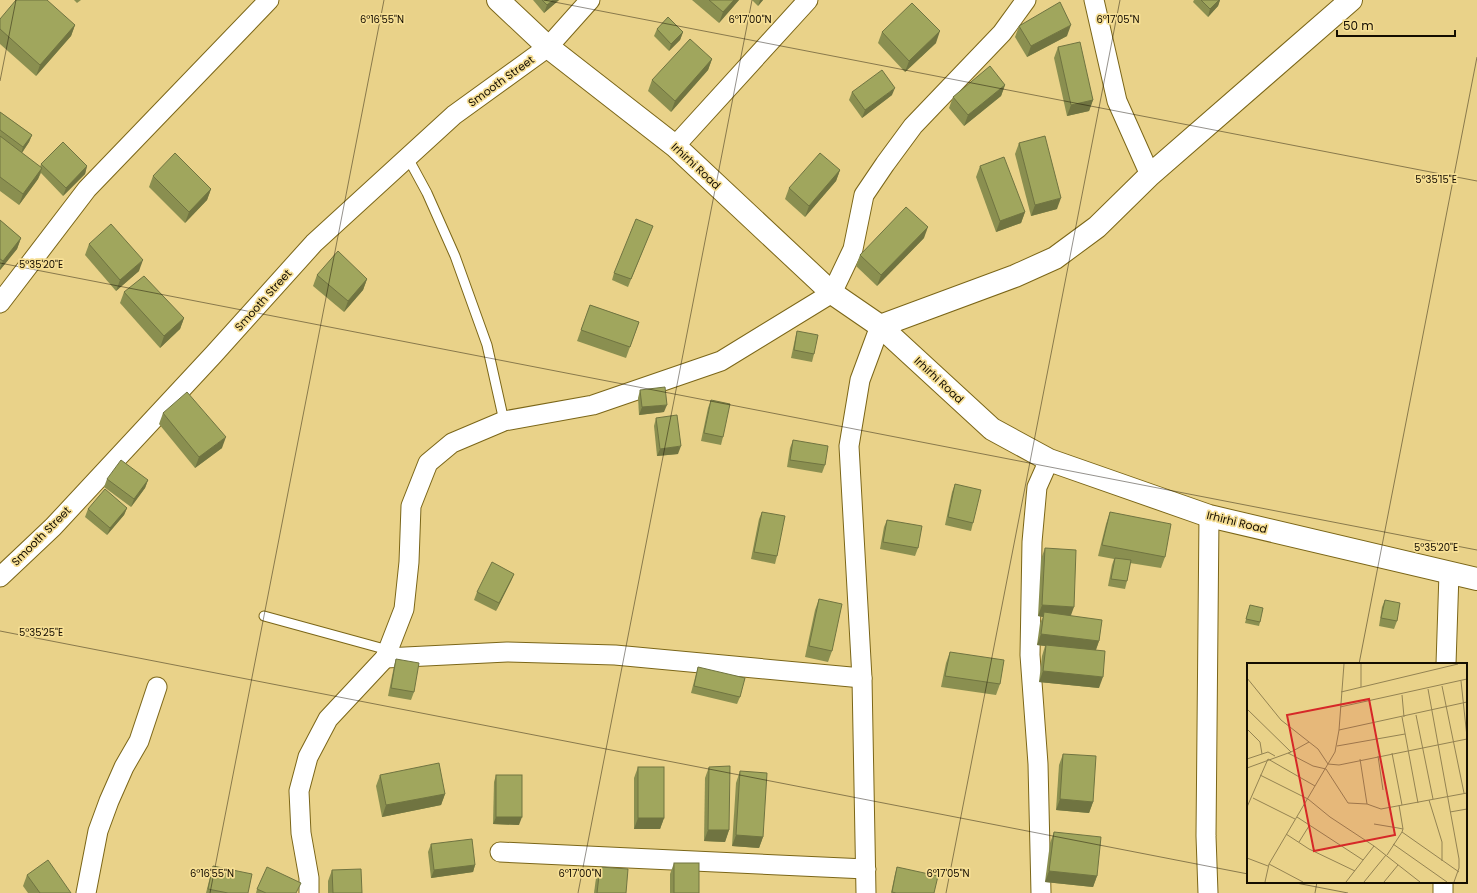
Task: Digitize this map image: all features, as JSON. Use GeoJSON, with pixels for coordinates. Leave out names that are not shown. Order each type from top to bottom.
{"type":"FeatureCollection","features":[{"type":"Feature","properties":{"kind":"street","name":"Irhirhi Road"},"geometry":{"type":"LineString","coordinates":[[498,0],[548,47],[675,146],[832,293],[880,326],[992,429],[1049,460],[1209,516],[1477,580]]}},
{"type":"Feature","properties":{"kind":"street","name":"Smooth Street"},"geometry":{"type":"LineString","coordinates":[[0,577],[53,527],[214,354],[314,243],[454,115],[548,47],[590,0]]}},
{"type":"Feature","properties":{"kind":"street"},"geometry":{"type":"LineString","coordinates":[[675,146],[808,0]]}},
{"type":"Feature","properties":{"kind":"street"},"geometry":{"type":"LineString","coordinates":[[309,893],[309,878],[302,833],[299,791],[308,757],[328,719],[387,654],[404,609],[409,562],[411,506],[428,463],[452,443],[504,421],[593,404],[721,361],[832,293],[853,250],[864,196],[885,164],[913,126],[1002,33],[1026,0]]}},
{"type":"Feature","properties":{"kind":"street"},"geometry":{"type":"LineString","coordinates":[[1094,0],[1117,101],[1150,175]]}},
{"type":"Feature","properties":{"kind":"street"},"geometry":{"type":"LineString","coordinates":[[866,893],[862,678],[849,446],[860,380],[880,326],[1015,276],[1055,258],[1097,227],[1150,175],[1351,0]]}},
{"type":"Feature","properties":{"kind":"street"},"geometry":{"type":"LineString","coordinates":[[0,303],[87,190],[267,1]]}},
{"type":"Feature","properties":{"kind":"street"},"geometry":{"type":"LineString","coordinates":[[1041,893],[1038,764],[1030,655],[1030,632],[1032,542],[1038,487],[1049,460]]}},
{"type":"Feature","properties":{"kind":"street"},"geometry":{"type":"LineString","coordinates":[[1208,893],[1206,836],[1209,516]]}},
{"type":"Feature","properties":{"kind":"street"},"geometry":{"type":"LineString","coordinates":[[1446,663],[1449,573]]}},
{"type":"Feature","properties":{"kind":"street"},"geometry":{"type":"LineString","coordinates":[[387,654],[507,652],[615,656],[862,678]]}},
{"type":"Feature","properties":{"kind":"street"},"geometry":{"type":"LineString","coordinates":[[86,893],[98,831],[124,767],[139,741],[157,687]]}},
{"type":"Feature","properties":{"kind":"street"},"geometry":{"type":"LineString","coordinates":[[500,852],[866,869]]}},
{"type":"Feature","properties":{"kind":"street"},"geometry":{"type":"LineString","coordinates":[[1443,883],[1444,893]]}},
{"type":"Feature","properties":{"kind":"lane"},"geometry":{"type":"LineString","coordinates":[[408,158],[427,193],[455,256],[487,345],[504,421]]}},
{"type":"Feature","properties":{"kind":"lane"},"geometry":{"type":"LineString","coordinates":[[264,616],[387,654]]}},
{"type":"Feature","properties":{"kind":"building"},"geometry":{"type":"Polygon","coordinates":[[[16,0],[47,0],[75,25],[40,65],[0,29],[0,19],[16,0]]]}},
{"type":"Feature","properties":{"kind":"building"},"geometry":{"type":"Polygon","coordinates":[[[542,0],[553,0],[547,5],[542,0]]]}},
{"type":"Feature","properties":{"kind":"building"},"geometry":{"type":"Polygon","coordinates":[[[709,0],[734,0],[723,12],[709,0]]]}},
{"type":"Feature","properties":{"kind":"building"},"geometry":{"type":"Polygon","coordinates":[[[1201,0],[1219,0],[1210,9],[1201,0]]]}},
{"type":"Feature","properties":{"kind":"building"},"geometry":{"type":"Polygon","coordinates":[[[1060,2],[1071,25],[1031,46],[1019,26],[1060,2]]]}},
{"type":"Feature","properties":{"kind":"building"},"geometry":{"type":"Polygon","coordinates":[[[912,3],[940,31],[909,61],[882,32],[912,3]]]}},
{"type":"Feature","properties":{"kind":"building"},"geometry":{"type":"Polygon","coordinates":[[[668,17],[683,32],[671,44],[657,29],[668,17]]]}},
{"type":"Feature","properties":{"kind":"building"},"geometry":{"type":"Polygon","coordinates":[[[690,39],[712,59],[675,101],[652,80],[690,39]]]}},
{"type":"Feature","properties":{"kind":"building"},"geometry":{"type":"Polygon","coordinates":[[[1080,42],[1093,100],[1071,105],[1058,47],[1080,42]]]}},
{"type":"Feature","properties":{"kind":"building"},"geometry":{"type":"Polygon","coordinates":[[[990,66],[1005,85],[968,115],[953,97],[990,66]]]}},
{"type":"Feature","properties":{"kind":"building"},"geometry":{"type":"Polygon","coordinates":[[[882,70],[895,88],[865,110],[852,92],[882,70]]]}},
{"type":"Feature","properties":{"kind":"building"},"geometry":{"type":"Polygon","coordinates":[[[0,112],[32,135],[23,147],[0,130],[0,112]]]}},
{"type":"Feature","properties":{"kind":"building"},"geometry":{"type":"Polygon","coordinates":[[[0,136],[42,168],[23,194],[0,177],[0,136]]]}},
{"type":"Feature","properties":{"kind":"building"},"geometry":{"type":"Polygon","coordinates":[[[1045,136],[1061,198],[1035,205],[1019,143],[1045,136]]]}},
{"type":"Feature","properties":{"kind":"building"},"geometry":{"type":"Polygon","coordinates":[[[63,142],[87,166],[66,188],[41,164],[63,142]]]}},
{"type":"Feature","properties":{"kind":"building"},"geometry":{"type":"Polygon","coordinates":[[[175,153],[211,189],[189,212],[153,176],[175,153]]]}},
{"type":"Feature","properties":{"kind":"building"},"geometry":{"type":"Polygon","coordinates":[[[820,153],[840,170],[809,206],[789,188],[820,153]]]}},
{"type":"Feature","properties":{"kind":"building"},"geometry":{"type":"Polygon","coordinates":[[[1004,157],[1025,212],[1000,221],[980,166],[1004,157]]]}},
{"type":"Feature","properties":{"kind":"building"},"geometry":{"type":"Polygon","coordinates":[[[906,207],[928,227],[881,275],[860,255],[906,207]]]}},
{"type":"Feature","properties":{"kind":"building"},"geometry":{"type":"Polygon","coordinates":[[[636,219],[653,226],[631,279],[614,273],[636,219]]]}},
{"type":"Feature","properties":{"kind":"building"},"geometry":{"type":"Polygon","coordinates":[[[0,220],[21,238],[3,261],[0,259],[0,220]]]}},
{"type":"Feature","properties":{"kind":"building"},"geometry":{"type":"Polygon","coordinates":[[[111,224],[143,260],[120,280],[89,244],[111,224]]]}},
{"type":"Feature","properties":{"kind":"building"},"geometry":{"type":"Polygon","coordinates":[[[338,251],[367,279],[348,301],[317,275],[338,251]]]}},
{"type":"Feature","properties":{"kind":"building"},"geometry":{"type":"Polygon","coordinates":[[[144,276],[184,318],[164,336],[124,292],[144,276]]]}},
{"type":"Feature","properties":{"kind":"building"},"geometry":{"type":"Polygon","coordinates":[[[590,305],[639,322],[630,347],[581,330],[590,305]]]}},
{"type":"Feature","properties":{"kind":"building"},"geometry":{"type":"Polygon","coordinates":[[[797,331],[818,335],[814,354],[794,350],[797,331]]]}},
{"type":"Feature","properties":{"kind":"building"},"geometry":{"type":"Polygon","coordinates":[[[665,387],[667,405],[642,407],[640,390],[665,387]]]}},
{"type":"Feature","properties":{"kind":"building"},"geometry":{"type":"Polygon","coordinates":[[[187,392],[226,437],[199,457],[163,413],[187,392]]]}},
{"type":"Feature","properties":{"kind":"building"},"geometry":{"type":"Polygon","coordinates":[[[711,400],[730,404],[723,437],[704,433],[711,400]]]}},
{"type":"Feature","properties":{"kind":"building"},"geometry":{"type":"Polygon","coordinates":[[[677,415],[681,446],[660,449],[656,418],[677,415]]]}},
{"type":"Feature","properties":{"kind":"building"},"geometry":{"type":"Polygon","coordinates":[[[793,440],[828,446],[825,465],[790,460],[793,440]]]}},
{"type":"Feature","properties":{"kind":"building"},"geometry":{"type":"Polygon","coordinates":[[[121,460],[148,480],[134,499],[107,479],[121,460]]]}},
{"type":"Feature","properties":{"kind":"building"},"geometry":{"type":"Polygon","coordinates":[[[955,484],[981,490],[973,523],[948,517],[955,484]]]}},
{"type":"Feature","properties":{"kind":"building"},"geometry":{"type":"Polygon","coordinates":[[[105,489],[127,508],[110,528],[88,509],[105,489]]]}},
{"type":"Feature","properties":{"kind":"building"},"geometry":{"type":"Polygon","coordinates":[[[762,512],[785,516],[777,556],[754,552],[762,512]]]}},
{"type":"Feature","properties":{"kind":"building"},"geometry":{"type":"Polygon","coordinates":[[[1110,512],[1171,524],[1165,557],[1102,545],[1110,512]]]}},
{"type":"Feature","properties":{"kind":"building"},"geometry":{"type":"Polygon","coordinates":[[[887,520],[922,526],[918,548],[883,542],[887,520]]]}},
{"type":"Feature","properties":{"kind":"building"},"geometry":{"type":"Polygon","coordinates":[[[1045,548],[1076,550],[1074,607],[1042,605],[1045,548]]]}},
{"type":"Feature","properties":{"kind":"building"},"geometry":{"type":"Polygon","coordinates":[[[1115,558],[1131,560],[1127,581],[1111,579],[1115,558]]]}},
{"type":"Feature","properties":{"kind":"building"},"geometry":{"type":"Polygon","coordinates":[[[492,562],[514,574],[499,603],[477,592],[492,562]]]}},
{"type":"Feature","properties":{"kind":"building"},"geometry":{"type":"Polygon","coordinates":[[[819,599],[842,604],[832,651],[809,646],[819,599]]]}},
{"type":"Feature","properties":{"kind":"building"},"geometry":{"type":"Polygon","coordinates":[[[1385,600],[1400,603],[1397,621],[1381,618],[1385,600]]]}},
{"type":"Feature","properties":{"kind":"building"},"geometry":{"type":"Polygon","coordinates":[[[1250,605],[1263,608],[1260,622],[1246,619],[1250,605]]]}},
{"type":"Feature","properties":{"kind":"building"},"geometry":{"type":"Polygon","coordinates":[[[1044,612],[1102,620],[1099,641],[1041,634],[1044,612]]]}},
{"type":"Feature","properties":{"kind":"building"},"geometry":{"type":"Polygon","coordinates":[[[1046,645],[1105,651],[1103,677],[1043,671],[1046,645]]]}},
{"type":"Feature","properties":{"kind":"building"},"geometry":{"type":"Polygon","coordinates":[[[950,652],[1004,660],[1000,684],[945,676],[950,652]]]}},
{"type":"Feature","properties":{"kind":"building"},"geometry":{"type":"Polygon","coordinates":[[[396,659],[419,663],[414,692],[391,688],[396,659]]]}},
{"type":"Feature","properties":{"kind":"building"},"geometry":{"type":"Polygon","coordinates":[[[698,667],[745,678],[740,697],[694,686],[698,667]]]}},
{"type":"Feature","properties":{"kind":"building"},"geometry":{"type":"Polygon","coordinates":[[[1063,754],[1096,756],[1093,802],[1060,799],[1063,754]]]}},
{"type":"Feature","properties":{"kind":"building"},"geometry":{"type":"Polygon","coordinates":[[[439,763],[445,794],[386,805],[380,775],[439,763]]]}},
{"type":"Feature","properties":{"kind":"building"},"geometry":{"type":"Polygon","coordinates":[[[730,766],[729,830],[708,830],[709,767],[730,766]]]}},
{"type":"Feature","properties":{"kind":"building"},"geometry":{"type":"Polygon","coordinates":[[[638,767],[664,767],[664,818],[638,818],[638,767]]]}},
{"type":"Feature","properties":{"kind":"building"},"geometry":{"type":"Polygon","coordinates":[[[740,771],[767,773],[763,837],[736,835],[740,771]]]}},
{"type":"Feature","properties":{"kind":"building"},"geometry":{"type":"Polygon","coordinates":[[[496,775],[522,775],[522,817],[496,817],[496,775]]]}},
{"type":"Feature","properties":{"kind":"building"},"geometry":{"type":"Polygon","coordinates":[[[1054,832],[1101,837],[1097,876],[1049,871],[1054,832]]]}},
{"type":"Feature","properties":{"kind":"building"},"geometry":{"type":"Polygon","coordinates":[[[472,839],[475,865],[434,870],[431,844],[472,839]]]}},
{"type":"Feature","properties":{"kind":"building"},"geometry":{"type":"Polygon","coordinates":[[[48,860],[71,893],[40,893],[27,875],[48,860]]]}},
{"type":"Feature","properties":{"kind":"building"},"geometry":{"type":"Polygon","coordinates":[[[674,863],[699,863],[699,893],[674,893],[674,863]]]}},
{"type":"Feature","properties":{"kind":"building"},"geometry":{"type":"Polygon","coordinates":[[[213,866],[252,874],[248,893],[228,893],[208,889],[213,866]]]}},
{"type":"Feature","properties":{"kind":"building"},"geometry":{"type":"Polygon","coordinates":[[[267,867],[301,883],[296,893],[266,893],[257,889],[267,867]]]}},
{"type":"Feature","properties":{"kind":"building"},"geometry":{"type":"Polygon","coordinates":[[[600,867],[628,869],[626,893],[597,893],[600,867]]]}},
{"type":"Feature","properties":{"kind":"building"},"geometry":{"type":"Polygon","coordinates":[[[897,867],[938,876],[934,893],[892,892],[897,867]]]}},
{"type":"Feature","properties":{"kind":"building"},"geometry":{"type":"Polygon","coordinates":[[[361,869],[362,893],[333,893],[332,870],[361,869]]]}}]}
